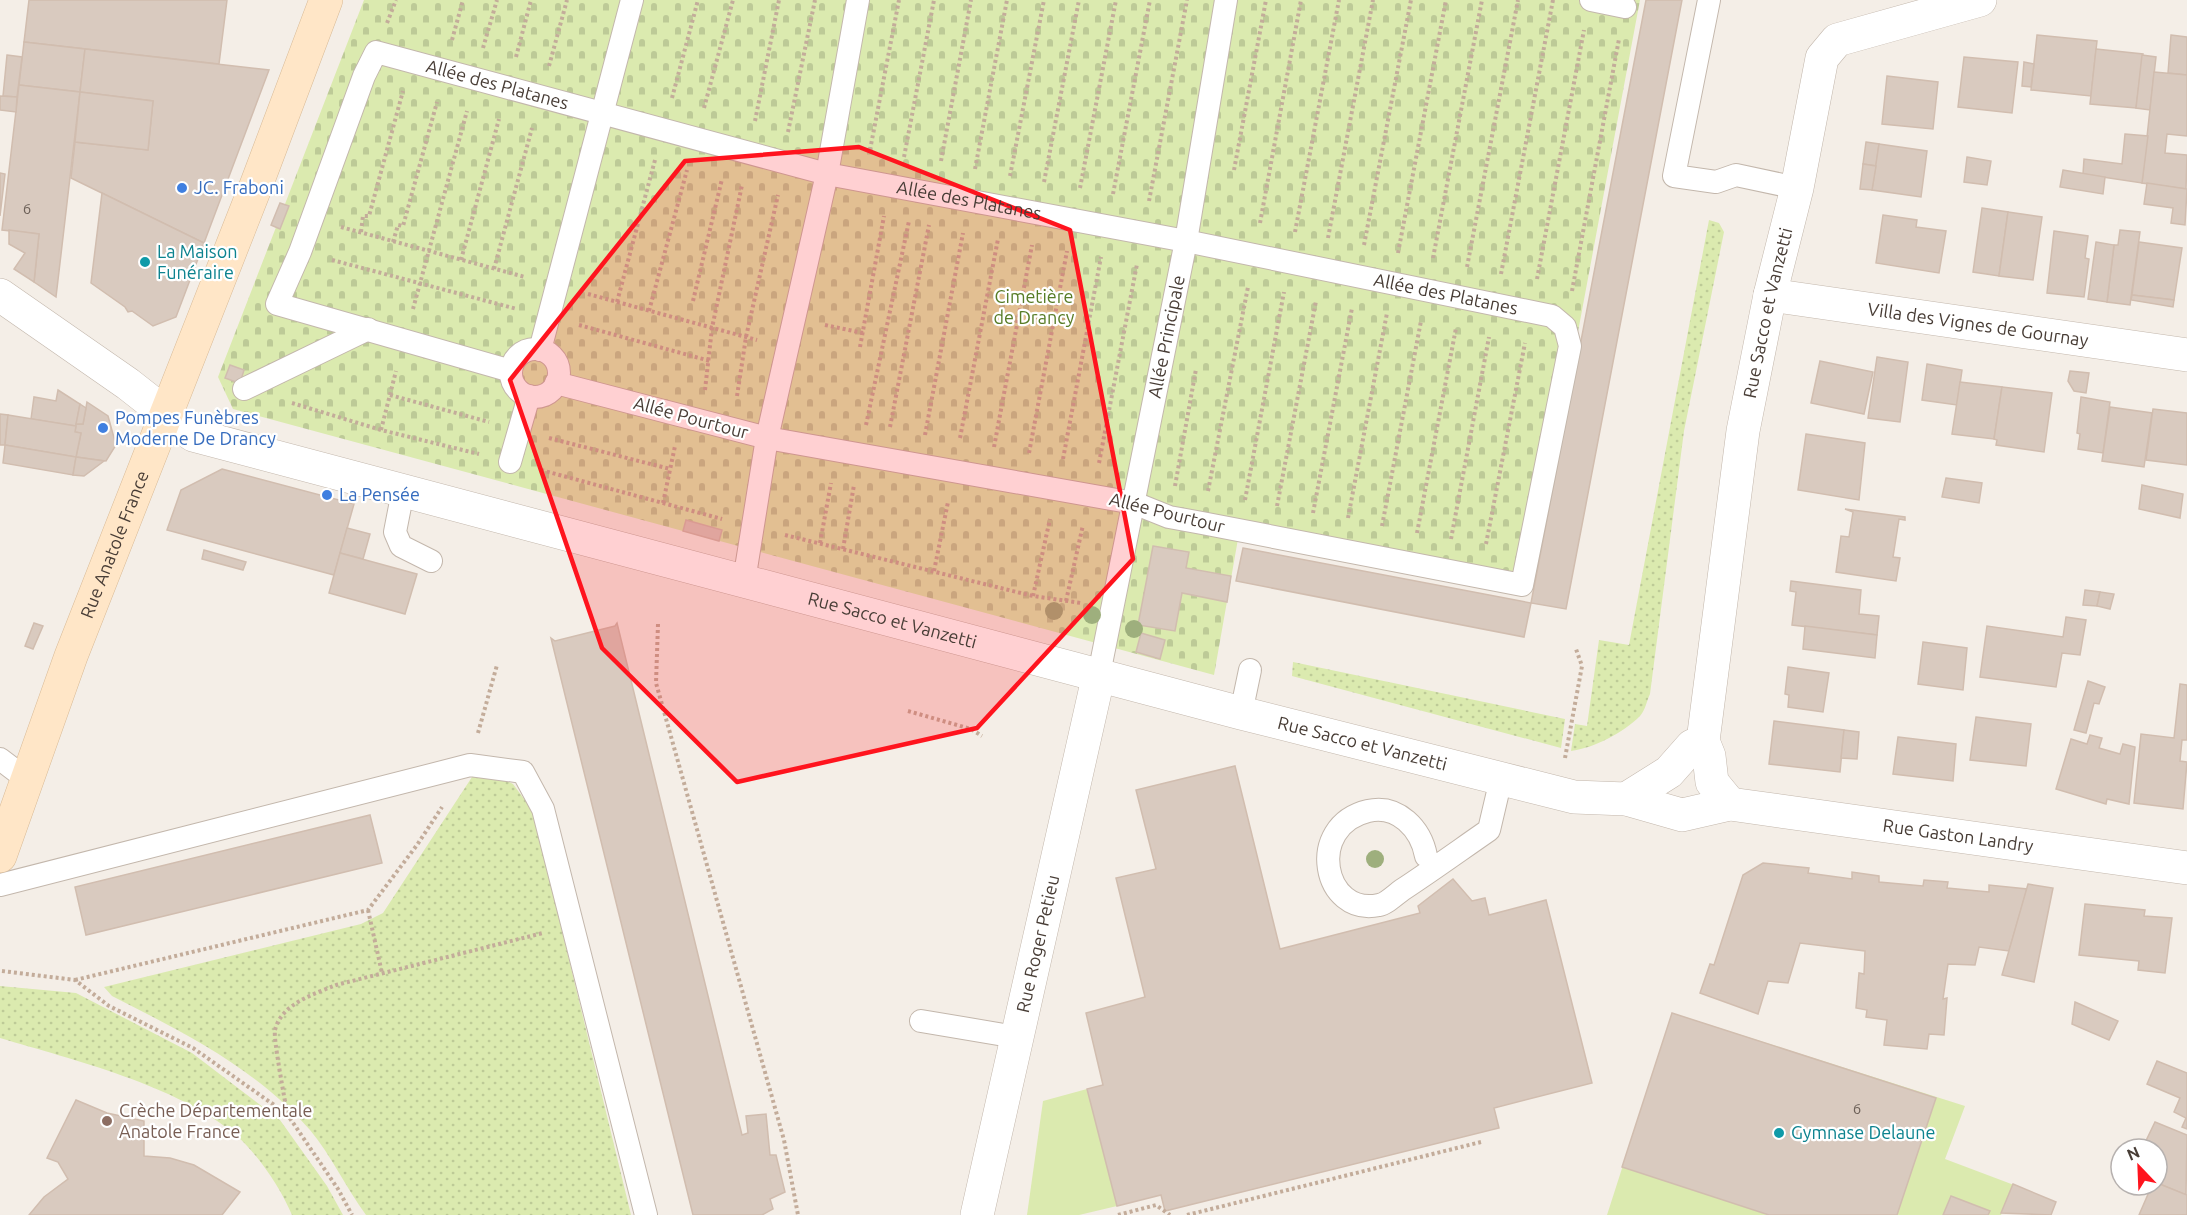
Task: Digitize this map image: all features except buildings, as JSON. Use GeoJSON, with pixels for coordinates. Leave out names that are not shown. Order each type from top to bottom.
{"type":"FeatureCollection","features":[{"type":"Feature","properties":{"kind":"main road","name":"Rue Anatole France"},"geometry":{"type":"LineString","coordinates":[[0,856],[71,656],[326,0]]}},
{"type":"Feature","properties":{"kind":"street","name":"Rue Sacco et Vanzetti"},"geometry":{"type":"LineString","coordinates":[[0,295],[128,384],[193,435],[219,444],[1241,713],[1501,779],[1574,797],[1626,799],[1682,815],[1730,804],[1712,782],[1709,756],[1703,741],[1743,431],[1770,295],[1797,188],[1822,58],[1837,40],[1965,2]]}},
{"type":"Feature","properties":{"kind":"street","name":"Villa des Vignes de Gournay"},"geometry":{"type":"LineString","coordinates":[[1770,295],[2187,355]]}},
{"type":"Feature","properties":{"kind":"street","name":"Rue Roger Petieu"},"geometry":{"type":"LineString","coordinates":[[977,1215],[1092,696],[1099,674]]}},
{"type":"Feature","properties":{"kind":"street"},"geometry":{"type":"LineString","coordinates":[[1626,799],[1669,771],[1692,746],[1703,741]]}},
{"type":"Feature","properties":{"kind":"street","name":"Rue Gaston Landry"},"geometry":{"type":"LineString","coordinates":[[1730,804],[2187,868]]}},
{"type":"Feature","properties":{"kind":"lane"},"geometry":{"type":"LineString","coordinates":[[540,350],[632,0]]}},
{"type":"Feature","properties":{"kind":"lane"},"geometry":{"type":"LineString","coordinates":[[744,581],[767,438],[827,174],[858,0]]}},
{"type":"Feature","properties":{"kind":"lane","name":"Allée Principale"},"geometry":{"type":"LineString","coordinates":[[1099,674],[1186,241],[1226,0]]}},
{"type":"Feature","properties":{"kind":"lane"},"geometry":{"type":"LineString","coordinates":[[1591,0],[1625,7]]}},
{"type":"Feature","properties":{"kind":"lane"},"geometry":{"type":"LineString","coordinates":[[1709,0],[1674,176],[1716,182],[1736,175],[1797,188]]}},
{"type":"Feature","properties":{"kind":"lane","name":"Allée des Platanes"},"geometry":{"type":"LineString","coordinates":[[300,252],[364,76],[376,52],[827,174],[1186,241],[1552,316],[1565,327]]}},
{"type":"Feature","properties":{"kind":"lane"},"geometry":{"type":"LineString","coordinates":[[300,252],[277,304],[511,371]]}},
{"type":"Feature","properties":{"kind":"lane","name":"Allée Pourtour"},"geometry":{"type":"LineString","coordinates":[[556,383],[767,438],[1134,503],[1180,519],[1522,585],[1570,346],[1565,327]]}},
{"type":"Feature","properties":{"kind":"lane"},"geometry":{"type":"LineString","coordinates":[[244,388],[368,329]]}},
{"type":"Feature","properties":{"kind":"lane"},"geometry":{"type":"LineString","coordinates":[[540,350],[553,357],[556,363],[556,383],[548,393],[529,396],[517,389],[511,371],[513,363],[525,351],[540,350]]}},
{"type":"Feature","properties":{"kind":"lane"},"geometry":{"type":"LineString","coordinates":[[510,462],[529,396]]}},
{"type":"Feature","properties":{"kind":"lane"},"geometry":{"type":"LineString","coordinates":[[403,491],[395,532],[401,546],[431,561]]}},
{"type":"Feature","properties":{"kind":"lane"},"geometry":{"type":"LineString","coordinates":[[1241,713],[1250,670]]}},
{"type":"Feature","properties":{"kind":"lane"},"geometry":{"type":"LineString","coordinates":[[0,759],[28,781]]}},
{"type":"Feature","properties":{"kind":"lane"},"geometry":{"type":"LineString","coordinates":[[0,885],[470,765],[523,772],[543,809],[646,1215]]}},
{"type":"Feature","properties":{"kind":"lane"},"geometry":{"type":"LineString","coordinates":[[1426,856],[1417,831],[1406,819],[1390,812],[1371,810],[1354,815],[1342,824],[1332,838],[1327,854],[1328,871],[1342,895],[1353,903],[1379,906],[1489,830],[1501,779]]}},
{"type":"Feature","properties":{"kind":"lane"},"geometry":{"type":"LineString","coordinates":[[921,1021],[1016,1037]]}},
{"type":"Feature","properties":{"kind":"path"},"geometry":{"type":"LineString","coordinates":[[393,242],[398,225],[403,226],[463,0]]}},
{"type":"Feature","properties":{"kind":"path"},"geometry":{"type":"LineString","coordinates":[[381,430],[497,0]]}},
{"type":"Feature","properties":{"kind":"path"},"geometry":{"type":"LineString","coordinates":[[461,260],[531,0]]}},
{"type":"Feature","properties":{"kind":"path"},"geometry":{"type":"LineString","coordinates":[[494,269],[567,0]]}},
{"type":"Feature","properties":{"kind":"path"},"geometry":{"type":"LineString","coordinates":[[693,301],[739,150],[779,0]]}},
{"type":"Feature","properties":{"kind":"path"},"geometry":{"type":"LineString","coordinates":[[737,399],[746,337],[782,179],[782,162],[815,0]]}},
{"type":"Feature","properties":{"kind":"path"},"geometry":{"type":"LineString","coordinates":[[864,181],[899,0]]}},
{"type":"Feature","properties":{"kind":"path"},"geometry":{"type":"LineString","coordinates":[[884,459],[909,190],[934,0]]}},
{"type":"Feature","properties":{"kind":"path"},"geometry":{"type":"LineString","coordinates":[[860,347],[971,0]]}},
{"type":"Feature","properties":{"kind":"path"},"geometry":{"type":"LineString","coordinates":[[934,571],[1044,0]]}},
{"type":"Feature","properties":{"kind":"path"},"geometry":{"type":"LineString","coordinates":[[1565,327],[1625,7]]}},
{"type":"Feature","properties":{"kind":"path"},"geometry":{"type":"LineString","coordinates":[[361,232],[363,216],[369,216],[411,62]]}},
{"type":"Feature","properties":{"kind":"path"},"geometry":{"type":"LineString","coordinates":[[663,503],[710,361],[712,328],[739,150]]}},
{"type":"Feature","properties":{"kind":"path"},"geometry":{"type":"LineString","coordinates":[[843,549],[909,190]]}},
{"type":"Feature","properties":{"kind":"path"},"geometry":{"type":"LineString","coordinates":[[300,252],[710,361]]}},
{"type":"Feature","properties":{"kind":"path"},"geometry":{"type":"LineString","coordinates":[[244,388],[381,430],[753,527],[1034,596],[1112,606]]}},
{"type":"Feature","properties":{"kind":"path"},"geometry":{"type":"LineString","coordinates":[[820,543],[837,450]]}},
{"type":"Feature","properties":{"kind":"path"},"geometry":{"type":"LineString","coordinates":[[1034,596],[1057,490]]}},
{"type":"Feature","properties":{"kind":"path"},"geometry":{"type":"LineString","coordinates":[[1066,601],[1083,524]]}},
{"type":"Feature","properties":{"kind":"path"},"geometry":{"type":"LineString","coordinates":[[658,624],[656,683],[784,1140],[798,1215]]}},
{"type":"Feature","properties":{"kind":"path"},"geometry":{"type":"LineString","coordinates":[[1553,792],[1564,762],[1582,666],[1576,649]]}},
{"type":"Feature","properties":{"kind":"path"},"geometry":{"type":"LineString","coordinates":[[2,971],[75,980],[368,910],[417,845],[470,765],[497,664]]}},
{"type":"Feature","properties":{"kind":"path"},"geometry":{"type":"LineString","coordinates":[[908,711],[971,729],[982,736]]}},
{"type":"Feature","properties":{"kind":"path"},"geometry":{"type":"LineString","coordinates":[[368,910],[382,974]]}},
{"type":"Feature","properties":{"kind":"path"},"geometry":{"type":"LineString","coordinates":[[287,1114],[274,1031],[287,1010],[336,985],[573,926]]}},
{"type":"Feature","properties":{"kind":"path"},"geometry":{"type":"LineString","coordinates":[[75,980],[109,1006],[193,1048],[287,1114],[338,1189],[352,1215]]}},
{"type":"Feature","properties":{"kind":"path"},"geometry":{"type":"LineString","coordinates":[[1187,1215],[1481,1142]]}},
{"type":"Feature","properties":{"kind":"path"},"geometry":{"type":"LineString","coordinates":[[1118,1215],[1156,1205],[1170,1215]]}},
{"type":"Feature","properties":{"kind":"highlighted area"},"geometry":{"type":"Polygon","coordinates":[[[859,147],[1070,230],[1133,559],[977,728],[737,782],[602,648],[510,380],[685,161],[859,147]]]}},
{"type":"Feature","properties":{"kind":"green space","name":"Cimetière de Drancy"},"geometry":{"type":"Polygon","coordinates":[[[364,0],[1640,0],[1529,594],[1238,539],[1214,675],[233,409],[218,377],[364,0]]]}},
{"type":"Feature","properties":{"kind":"green space"},"geometry":{"type":"Polygon","coordinates":[[[1709,220],[1719,223],[1724,232],[1684,431],[1650,694],[1642,714],[1625,728],[1608,739],[1571,751],[1575,724],[1587,726],[1599,640],[1629,645],[1709,220]]]}},
{"type":"Feature","properties":{"kind":"green space"},"geometry":{"type":"Polygon","coordinates":[[[1293,662],[1565,719],[1561,748],[1292,676],[1293,662]]]}},
{"type":"Feature","properties":{"kind":"green space"},"geometry":{"type":"Polygon","coordinates":[[[495,775],[513,784],[533,811],[631,1215],[366,1215],[310,1130],[267,1088],[192,1038],[112,996],[104,987],[361,924],[383,913],[472,777],[495,775]]]}},
{"type":"Feature","properties":{"kind":"green space"},"geometry":{"type":"Polygon","coordinates":[[[0,986],[76,993],[192,1053],[280,1120],[327,1186],[343,1215],[292,1215],[268,1172],[245,1144],[213,1118],[185,1102],[124,1076],[0,1038],[0,986]]]}},
{"type":"Feature","properties":{"kind":"green space","name":"Gymnase Delaune"},"geometry":{"type":"Polygon","coordinates":[[[1672,1013],[1965,1106],[1945,1159],[2014,1185],[2001,1215],[1607,1215],[1672,1013]]]}},
{"type":"Feature","properties":{"kind":"green space"},"geometry":{"type":"Polygon","coordinates":[[[1087,1089],[1117,1206],[1079,1215],[1027,1215],[1043,1101],[1087,1089]]]}},
{"type":"Feature","properties":{"kind":"place","name":"JC. Fraboni"},"geometry":{"type":"Point","coordinates":[182,188]}},
{"type":"Feature","properties":{"kind":"place","name":"La Maison Funéraire"},"geometry":{"type":"Point","coordinates":[145,262]}},
{"type":"Feature","properties":{"kind":"place","name":"Pompes Funèbres Moderne De Drancy"},"geometry":{"type":"Point","coordinates":[103,428]}},
{"type":"Feature","properties":{"kind":"place","name":"La Pensée"},"geometry":{"type":"Point","coordinates":[327,495]}},
{"type":"Feature","properties":{"kind":"place","name":"Crèche Départementale Anatole France"},"geometry":{"type":"Point","coordinates":[107,1121]}},
{"type":"Feature","properties":{"kind":"place","name":"Gymnase Delaune"},"geometry":{"type":"Point","coordinates":[1779,1133]}}]}
